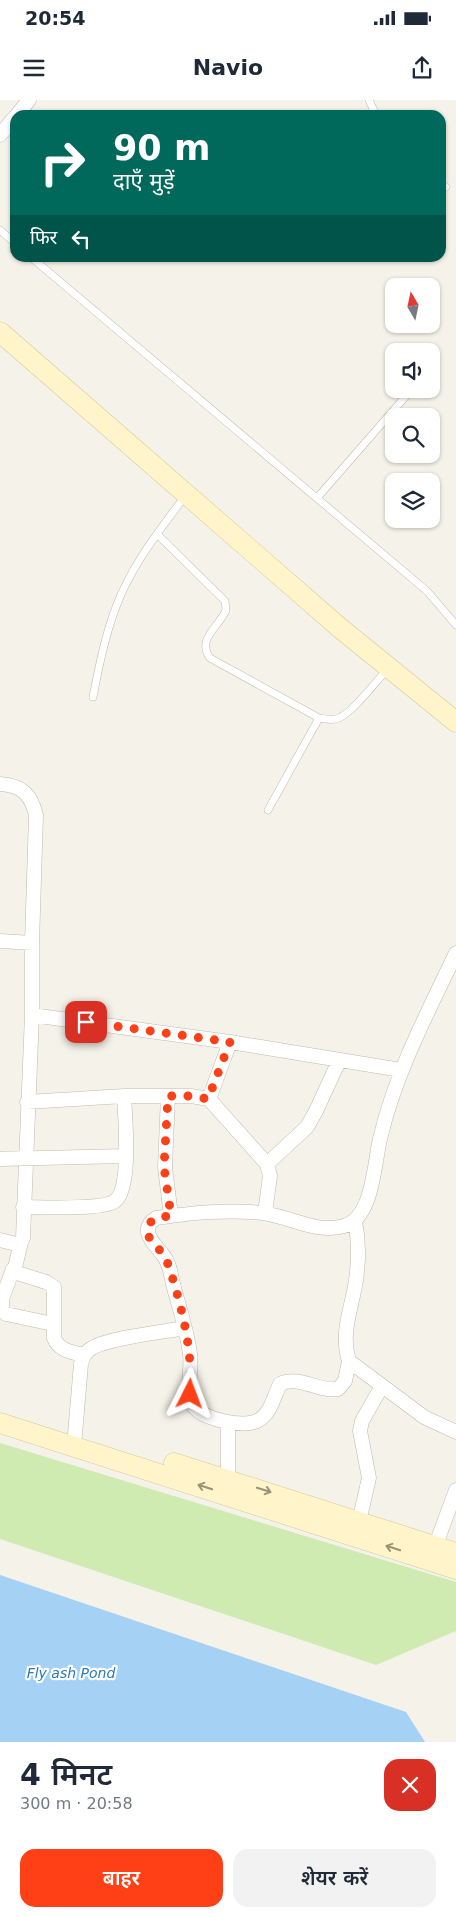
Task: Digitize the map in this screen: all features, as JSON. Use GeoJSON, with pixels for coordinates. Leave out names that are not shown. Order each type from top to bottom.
{"type":"FeatureCollection","features":[{"type":"Feature","properties":{"kind":"street"},"geometry":{"type":"LineString","coordinates":[[21,110],[29,100]]}},
{"type":"Feature","properties":{"kind":"street"},"geometry":{"type":"LineString","coordinates":[[0,135],[10,123]]}},
{"type":"Feature","properties":{"kind":"street"},"geometry":{"type":"LineString","coordinates":[[0,332],[388,668],[456,722]]}},
{"type":"Feature","properties":{"kind":"street"},"geometry":{"type":"LineString","coordinates":[[0,784],[10,784],[25,790],[33,801],[36,815],[32,1015],[24,1207],[21,1242],[14,1269],[2,1299],[2,1310],[6,1314],[53,1324]]}},
{"type":"Feature","properties":{"kind":"street"},"geometry":{"type":"LineString","coordinates":[[0,941],[32,942]]}},
{"type":"Feature","properties":{"kind":"street"},"geometry":{"type":"LineString","coordinates":[[456,953],[401,1070],[388,1106],[370,1193],[356,1221],[358,1254],[345,1335],[345,1349],[350,1361],[424,1416],[456,1432]]}},
{"type":"Feature","properties":{"kind":"street"},"geometry":{"type":"LineString","coordinates":[[32,1015],[230,1042],[401,1070]]}},
{"type":"Feature","properties":{"kind":"street"},"geometry":{"type":"LineString","coordinates":[[208,1099],[230,1042]]}},
{"type":"Feature","properties":{"kind":"street"},"geometry":{"type":"LineString","coordinates":[[267,1164],[307,1127],[339,1061]]}},
{"type":"Feature","properties":{"kind":"street"},"geometry":{"type":"LineString","coordinates":[[27,1102],[124,1096],[191,1096],[208,1099],[267,1164],[270,1176],[265,1213]]}},
{"type":"Feature","properties":{"kind":"street"},"geometry":{"type":"LineString","coordinates":[[24,1207],[93,1206],[114,1201],[120,1194],[124,1182],[124,1096]]}},
{"type":"Feature","properties":{"kind":"street"},"geometry":{"type":"LineString","coordinates":[[168,1096],[164,1167],[171,1216]]}},
{"type":"Feature","properties":{"kind":"street"},"geometry":{"type":"LineString","coordinates":[[0,1159],[125,1156]]}},
{"type":"Feature","properties":{"kind":"street"},"geometry":{"type":"LineString","coordinates":[[350,1361],[345,1381],[338,1389],[288,1381],[280,1384],[268,1411],[259,1420],[247,1424],[228,1423],[201,1412],[193,1405],[190,1394],[190,1354],[185,1328],[164,1256],[150,1240],[147,1233],[151,1222],[156,1218],[237,1211],[265,1213],[315,1227],[344,1226],[356,1221]]}},
{"type":"Feature","properties":{"kind":"street"},"geometry":{"type":"LineString","coordinates":[[0,1240],[16,1244],[21,1242]]}},
{"type":"Feature","properties":{"kind":"street"},"geometry":{"type":"LineString","coordinates":[[14,1269],[17,1275],[46,1282],[54,1287],[53,1324],[56,1344],[62,1348],[84,1355]]}},
{"type":"Feature","properties":{"kind":"street"},"geometry":{"type":"LineString","coordinates":[[75,1439],[81,1364],[84,1355],[92,1348],[105,1343],[185,1328]]}},
{"type":"Feature","properties":{"kind":"street"},"geometry":{"type":"LineString","coordinates":[[358,1528],[369,1478],[360,1430],[362,1421],[382,1386]]}},
{"type":"Feature","properties":{"kind":"street"},"geometry":{"type":"LineString","coordinates":[[0,1408],[75,1439]]}},
{"type":"Feature","properties":{"kind":"street"},"geometry":{"type":"LineString","coordinates":[[0,1422],[75,1439],[358,1528],[432,1553],[456,1569]]}},
{"type":"Feature","properties":{"kind":"street"},"geometry":{"type":"LineString","coordinates":[[228,1423],[228,1487]]}},
{"type":"Feature","properties":{"kind":"street"},"geometry":{"type":"LineString","coordinates":[[432,1553],[456,1490]]}},
{"type":"Feature","properties":{"kind":"street"},"geometry":{"type":"LineString","coordinates":[[432,1553],[456,1553]]}},
{"type":"Feature","properties":{"kind":"lane"},"geometry":{"type":"LineString","coordinates":[[0,230],[10,239]]}},
{"type":"Feature","properties":{"kind":"lane"},"geometry":{"type":"LineString","coordinates":[[37,262],[427,591],[456,625]]}},
{"type":"Feature","properties":{"kind":"lane"},"geometry":{"type":"LineString","coordinates":[[317,498],[404,398]]}},
{"type":"Feature","properties":{"kind":"lane"},"geometry":{"type":"LineString","coordinates":[[93,697],[105,640],[116,606],[130,576],[186,494]]}},
{"type":"Feature","properties":{"kind":"lane"},"geometry":{"type":"LineString","coordinates":[[158,534],[225,601],[226,610],[224,616],[211,631],[205,645],[210,658],[320,718],[329,720],[339,718],[388,668]]}},
{"type":"Feature","properties":{"kind":"lane"},"geometry":{"type":"LineString","coordinates":[[268,810],[320,718]]}},
{"type":"Feature","properties":{"kind":"green space"},"geometry":{"type":"Polygon","coordinates":[[[0,1443],[456,1582],[456,1631],[376,1665],[0,1539],[0,1443]]]}},
{"type":"Feature","properties":{"kind":"water","name":"Fly ash Pond"},"geometry":{"type":"Polygon","coordinates":[[[0,1575],[406,1712],[425,1742],[0,1742],[0,1575]]]}},
{"type":"Feature","properties":{"kind":"route"},"geometry":{"type":"LineString","coordinates":[[86,1022],[230,1042],[208,1099],[191,1096],[168,1096],[164,1167],[171,1216],[156,1218],[148,1226],[147,1233],[150,1240],[164,1256],[183,1316],[190,1354],[190,1394]]}}]}
